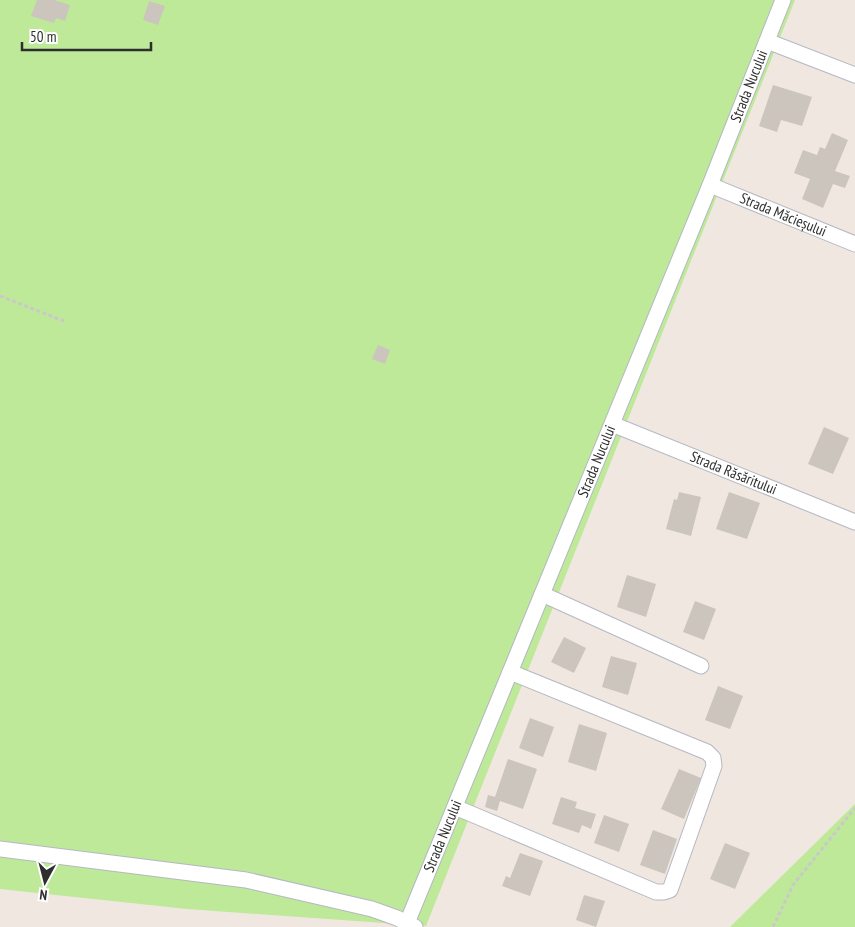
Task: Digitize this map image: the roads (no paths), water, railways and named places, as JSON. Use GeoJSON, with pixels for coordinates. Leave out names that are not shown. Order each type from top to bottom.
{"type":"FeatureCollection","features":[{"type":"Feature","properties":{"kind":"street","name":"Strada Nucului"},"geometry":{"type":"LineString","coordinates":[[411,925],[455,807],[710,185],[783,0]]}},
{"type":"Feature","properties":{"kind":"street"},"geometry":{"type":"LineString","coordinates":[[767,41],[855,75]]}},
{"type":"Feature","properties":{"kind":"street","name":"Strada Măcieșului"},"geometry":{"type":"LineString","coordinates":[[710,185],[855,244]]}},
{"type":"Feature","properties":{"kind":"street","name":"Strada Răsăritului"},"geometry":{"type":"LineString","coordinates":[[612,424],[855,522]]}},
{"type":"Feature","properties":{"kind":"street"},"geometry":{"type":"LineString","coordinates":[[542,594],[701,666]]}},
{"type":"Feature","properties":{"kind":"street"},"geometry":{"type":"LineString","coordinates":[[455,807],[656,892],[670,890],[714,766],[713,758],[707,752],[510,672]]}},
{"type":"Feature","properties":{"kind":"street"},"geometry":{"type":"LineString","coordinates":[[0,849],[246,880],[372,909],[411,925]]}}]}
